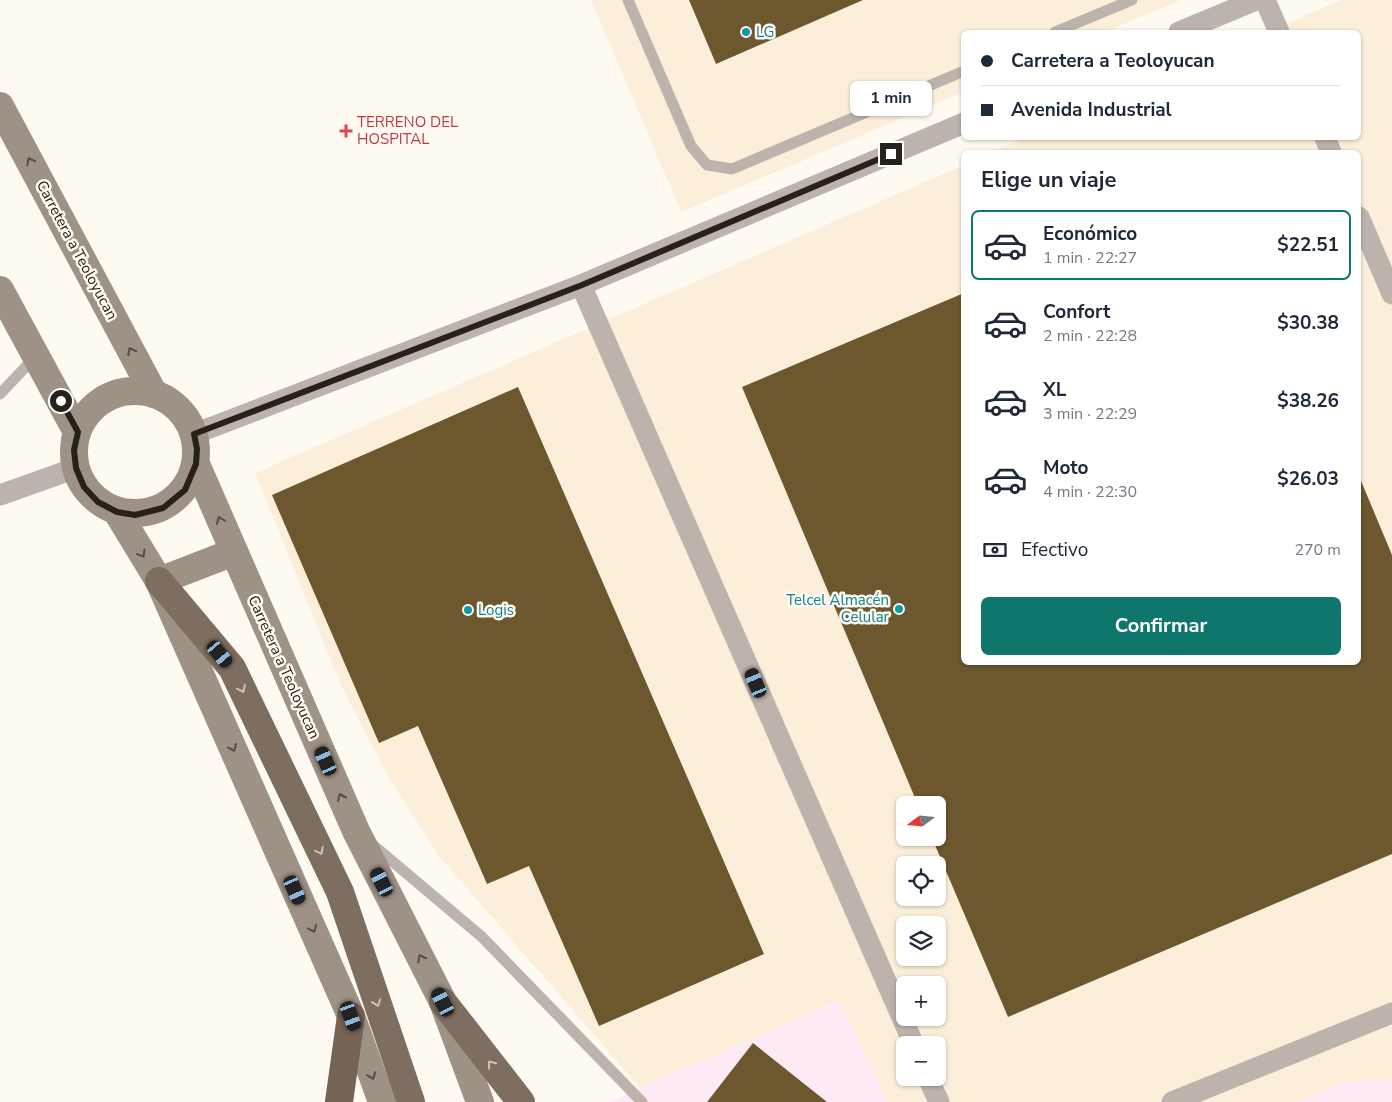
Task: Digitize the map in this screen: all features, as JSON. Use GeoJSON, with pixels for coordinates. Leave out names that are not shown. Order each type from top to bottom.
{"type":"FeatureCollection","features":[{"type":"Feature","properties":{"kind":"highway"},"geometry":{"type":"LineString","coordinates":[[159,581],[232,668],[340,892],[411,1102]]}},
{"type":"Feature","properties":{"kind":"highway"},"geometry":{"type":"LineString","coordinates":[[443,1002],[521,1102]]}},
{"type":"Feature","properties":{"kind":"highway"},"geometry":{"type":"LineString","coordinates":[[339,1102],[351,1016]]}},
{"type":"Feature","properties":{"kind":"main road","name":"Carretera a Teoloyucan"},"geometry":{"type":"LineString","coordinates":[[0,106],[154,394]]}},
{"type":"Feature","properties":{"kind":"main road"},"geometry":{"type":"LineString","coordinates":[[0,290],[78,432]]}},
{"type":"Feature","properties":{"kind":"main road"},"geometry":{"type":"LineString","coordinates":[[136,390],[154,394],[172,403],[186,416],[194,434],[197,449],[196,464],[185,490],[163,508],[135,515],[117,512],[98,502],[84,487],[76,468],[74,450],[78,432],[86,415],[100,402],[108,398],[136,390]]}},
{"type":"Feature","properties":{"kind":"main road","name":"Carretera a Teoloyucan"},"geometry":{"type":"LineString","coordinates":[[196,464],[356,831],[443,1002],[480,1102]]}},
{"type":"Feature","properties":{"kind":"main road"},"geometry":{"type":"LineString","coordinates":[[117,512],[159,581],[351,1016],[382,1102]]}},
{"type":"Feature","properties":{"kind":"main road"},"geometry":{"type":"LineString","coordinates":[[159,581],[234,552]]}},
{"type":"Feature","properties":{"kind":"street"},"geometry":{"type":"LineString","coordinates":[[1184,30],[1256,0]]}},
{"type":"Feature","properties":{"kind":"street"},"geometry":{"type":"LineString","coordinates":[[1265,0],[1278,30]]}},
{"type":"Feature","properties":{"kind":"street"},"geometry":{"type":"LineString","coordinates":[[194,434],[582,285],[961,124]]}},
{"type":"Feature","properties":{"kind":"street"},"geometry":{"type":"LineString","coordinates":[[1361,222],[1392,294]]}},
{"type":"Feature","properties":{"kind":"street"},"geometry":{"type":"LineString","coordinates":[[582,285],[910,1036]]}},
{"type":"Feature","properties":{"kind":"street"},"geometry":{"type":"LineString","coordinates":[[0,495],[76,468]]}},
{"type":"Feature","properties":{"kind":"street"},"geometry":{"type":"LineString","coordinates":[[1172,1102],[1392,1013]]}},
{"type":"Feature","properties":{"kind":"street"},"geometry":{"type":"LineString","coordinates":[[932,1086],[939,1102]]}},
{"type":"Feature","properties":{"kind":"lane"},"geometry":{"type":"LineString","coordinates":[[628,0],[691,146],[707,165],[732,170],[961,72]]}},
{"type":"Feature","properties":{"kind":"lane"},"geometry":{"type":"LineString","coordinates":[[1060,30],[1132,0]]}},
{"type":"Feature","properties":{"kind":"lane"},"geometry":{"type":"LineString","coordinates":[[0,394],[36,356]]}},
{"type":"Feature","properties":{"kind":"lane"},"geometry":{"type":"LineString","coordinates":[[356,831],[482,937],[642,1102]]}},
{"type":"Feature","properties":{"kind":"shaded area"},"geometry":{"type":"Polygon","coordinates":[[[591,0],[1181,0],[1110,30],[961,30],[961,93],[681,212],[591,0]]]}},
{"type":"Feature","properties":{"kind":"shaded area"},"geometry":{"type":"Polygon","coordinates":[[[1341,0],[1392,0],[1392,1081],[1349,1081],[1299,1102],[888,1102],[840,1000],[640,1088],[438,855],[387,775],[341,685],[255,473],[961,166],[961,665],[1361,665],[1361,150],[996,150],[1021,140],[1361,140],[1361,30],[1272,30],[1341,0]]]}},
{"type":"Feature","properties":{"kind":"shaded area"},"geometry":{"type":"Polygon","coordinates":[[[841,1000],[888,1102],[608,1102],[841,1000]]]}},
{"type":"Feature","properties":{"kind":"shaded area"},"geometry":{"type":"Polygon","coordinates":[[[1349,1081],[1392,1081],[1392,1102],[1299,1102],[1349,1081]]]}},
{"type":"Feature","properties":{"kind":"building","name":"LG"},"geometry":{"type":"Polygon","coordinates":[[[689,0],[863,0],[716,64],[689,0]]]}},
{"type":"Feature","properties":{"kind":"building","name":"Telcel Almacén Celular"},"geometry":{"type":"Polygon","coordinates":[[[961,294],[961,665],[1361,665],[1361,481],[1392,555],[1392,854],[1008,1017],[946,871],[946,856],[940,856],[935,846],[946,846],[946,796],[914,796],[742,387],[961,294]]]}},
{"type":"Feature","properties":{"kind":"building","name":"Logis"},"geometry":{"type":"Polygon","coordinates":[[[518,387],[764,954],[599,1026],[529,866],[487,884],[418,726],[379,743],[272,495],[518,387]]]}},
{"type":"Feature","properties":{"kind":"building"},"geometry":{"type":"Polygon","coordinates":[[[753,1043],[827,1102],[707,1102],[753,1043]]]}},
{"type":"Feature","properties":{"kind":"place","name":"LG"},"geometry":{"type":"Point","coordinates":[746,32]}},
{"type":"Feature","properties":{"kind":"place","name":"TERRENO DEL HOSPITAL"},"geometry":{"type":"Point","coordinates":[346,131]}},
{"type":"Feature","properties":{"kind":"place","name":"Telcel Almacén Celular"},"geometry":{"type":"Point","coordinates":[899,609]}},
{"type":"Feature","properties":{"kind":"place","name":"Logis"},"geometry":{"type":"Point","coordinates":[468,610]}},
{"type":"Feature","properties":{"kind":"route"},"geometry":{"type":"LineString","coordinates":[[61,401],[78,432],[74,450],[76,468],[84,487],[98,502],[117,512],[135,515],[163,508],[185,490],[196,464],[197,449],[194,434],[582,285],[891,154]]}}]}
